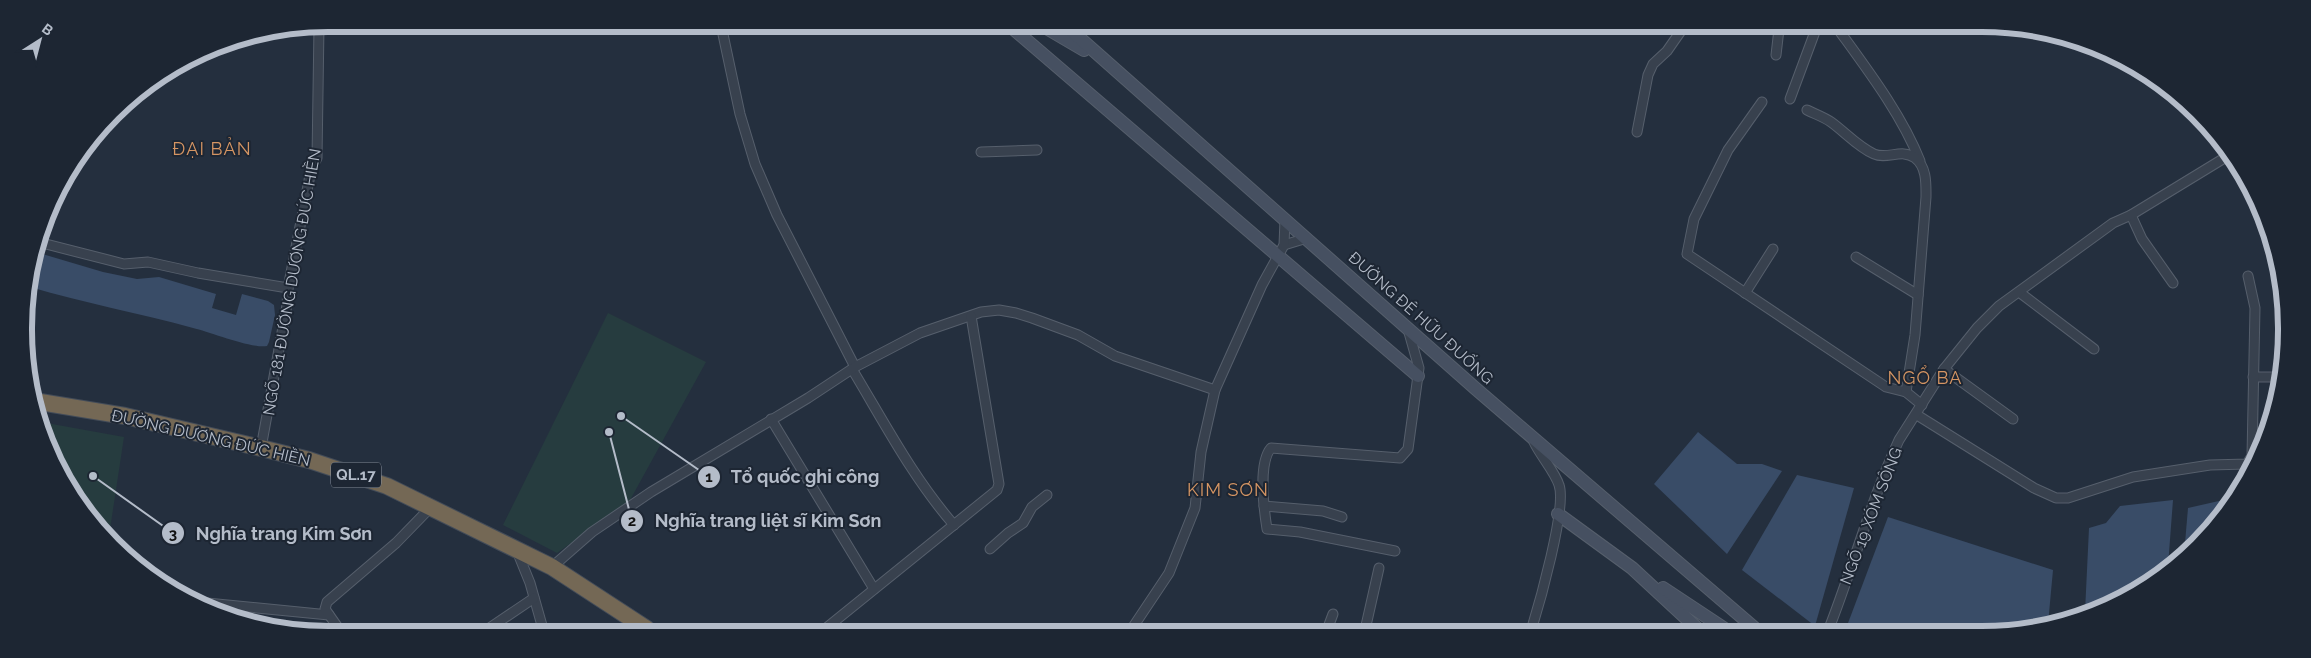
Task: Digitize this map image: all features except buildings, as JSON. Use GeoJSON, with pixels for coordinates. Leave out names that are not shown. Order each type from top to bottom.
{"type":"FeatureCollection","features":[{"type":"Feature","properties":{"kind":"highway","name":"ĐƯỜNG DƯƠNG ĐỨC HIỀN"},"geometry":{"type":"LineString","coordinates":[[42,402],[125,416],[262,448],[309,460],[387,486],[552,567],[642,626]]}},
{"type":"Feature","properties":{"kind":"main road"},"geometry":{"type":"LineString","coordinates":[[1017,32],[1281,250],[1418,376]]}},
{"type":"Feature","properties":{"kind":"main road"},"geometry":{"type":"LineString","coordinates":[[1053,32],[1108,64]]}},
{"type":"Feature","properties":{"kind":"main road","name":"ĐƯỜNG ĐÊ HỮU ĐUỐNG"},"geometry":{"type":"LineString","coordinates":[[1073,32],[1408,329],[1752,626]]}},
{"type":"Feature","properties":{"kind":"main road"},"geometry":{"type":"LineString","coordinates":[[1558,514],[1632,568],[1720,626]]}},
{"type":"Feature","properties":{"kind":"main road"},"geometry":{"type":"LineString","coordinates":[[1632,568],[1695,626]]}},
{"type":"Feature","properties":{"kind":"street","name":"NGÕ 181 ĐƯỜNG DƯƠNG ĐỨC HIỀN"},"geometry":{"type":"LineString","coordinates":[[262,448],[287,305],[288,288],[311,170],[316,158],[320,32]]}},
{"type":"Feature","properties":{"kind":"street"},"geometry":{"type":"LineString","coordinates":[[722,32],[740,114],[755,164],[778,215],[853,368],[912,468],[935,502],[954,525]]}},
{"type":"Feature","properties":{"kind":"street"},"geometry":{"type":"LineString","coordinates":[[1637,132],[1648,75],[1653,64],[1667,51],[1680,32]]}},
{"type":"Feature","properties":{"kind":"street"},"geometry":{"type":"LineString","coordinates":[[1776,55],[1779,32]]}},
{"type":"Feature","properties":{"kind":"street"},"geometry":{"type":"LineString","coordinates":[[1790,99],[1815,32]]}},
{"type":"Feature","properties":{"kind":"street"},"geometry":{"type":"LineString","coordinates":[[1840,32],[1868,70],[1910,139],[1926,180],[1916,335],[1906,392]]}},
{"type":"Feature","properties":{"kind":"street"},"geometry":{"type":"LineString","coordinates":[[1762,102],[1728,150],[1694,218],[1687,254],[1886,387],[1906,392],[1922,405]]}},
{"type":"Feature","properties":{"kind":"street"},"geometry":{"type":"LineString","coordinates":[[1807,110],[1831,122],[1873,154],[1882,156],[1890,154],[1909,155],[1914,157],[1921,166]]}},
{"type":"Feature","properties":{"kind":"street"},"geometry":{"type":"LineString","coordinates":[[981,152],[1036,150]]}},
{"type":"Feature","properties":{"kind":"street","name":"NGÕ 19 XÓM SÔNG"},"geometry":{"type":"LineString","coordinates":[[1830,626],[1860,536],[1892,456],[1944,369],[1976,328],[1999,306],[2113,223],[2131,216],[2224,158]]}},
{"type":"Feature","properties":{"kind":"street"},"geometry":{"type":"LineString","coordinates":[[2131,216],[2142,239],[2173,283]]}},
{"type":"Feature","properties":{"kind":"street"},"geometry":{"type":"LineString","coordinates":[[1134,626],[1169,573],[1196,508],[1201,452],[1215,390],[1262,285],[1281,250],[1285,220]]}},
{"type":"Feature","properties":{"kind":"street"},"geometry":{"type":"LineString","coordinates":[[1281,250],[1307,238]]}},
{"type":"Feature","properties":{"kind":"street"},"geometry":{"type":"LineString","coordinates":[[46,243],[124,264],[148,262],[198,273],[288,288]]}},
{"type":"Feature","properties":{"kind":"street"},"geometry":{"type":"LineString","coordinates":[[1745,293],[1773,249]]}},
{"type":"Feature","properties":{"kind":"street"},"geometry":{"type":"LineString","coordinates":[[1856,257],[1918,295]]}},
{"type":"Feature","properties":{"kind":"street"},"geometry":{"type":"LineString","coordinates":[[2248,276],[2254,308],[2252,451]]}},
{"type":"Feature","properties":{"kind":"street"},"geometry":{"type":"LineString","coordinates":[[2019,292],[2094,349]]}},
{"type":"Feature","properties":{"kind":"street"},"geometry":{"type":"LineString","coordinates":[[552,567],[592,532],[621,512],[853,368],[920,333],[981,312],[999,310],[1016,313],[1078,335],[1115,356],[1215,390]]}},
{"type":"Feature","properties":{"kind":"street"},"geometry":{"type":"LineString","coordinates":[[830,626],[994,493],[999,484],[971,316]]}},
{"type":"Feature","properties":{"kind":"street"},"geometry":{"type":"LineString","coordinates":[[1395,551],[1300,532],[1267,530],[1264,506],[1264,465],[1266,453],[1271,448],[1400,458],[1406,454],[1419,368],[1408,329]]}},
{"type":"Feature","properties":{"kind":"street"},"geometry":{"type":"LineString","coordinates":[[1944,369],[2013,419]]}},
{"type":"Feature","properties":{"kind":"street"},"geometry":{"type":"LineString","coordinates":[[2253,377],[2275,377]]}},
{"type":"Feature","properties":{"kind":"street"},"geometry":{"type":"LineString","coordinates":[[1917,415],[2034,488],[2056,498],[2068,498],[2133,477],[2210,465],[2246,464]]}},
{"type":"Feature","properties":{"kind":"street"},"geometry":{"type":"LineString","coordinates":[[771,419],[874,589]]}},
{"type":"Feature","properties":{"kind":"street"},"geometry":{"type":"LineString","coordinates":[[1530,435],[1559,485],[1561,497],[1543,589],[1532,626]]}},
{"type":"Feature","properties":{"kind":"street"},"geometry":{"type":"LineString","coordinates":[[990,549],[1023,523],[1032,507],[1047,495]]}},
{"type":"Feature","properties":{"kind":"street"},"geometry":{"type":"LineString","coordinates":[[1264,506],[1323,511],[1342,517]]}},
{"type":"Feature","properties":{"kind":"street"},"geometry":{"type":"LineString","coordinates":[[337,626],[326,609],[327,602],[396,543],[431,507]]}},
{"type":"Feature","properties":{"kind":"street"},"geometry":{"type":"LineString","coordinates":[[516,548],[543,626]]}},
{"type":"Feature","properties":{"kind":"street"},"geometry":{"type":"LineString","coordinates":[[1366,626],[1379,568]]}},
{"type":"Feature","properties":{"kind":"street"},"geometry":{"type":"LineString","coordinates":[[492,626],[534,598]]}},
{"type":"Feature","properties":{"kind":"street"},"geometry":{"type":"LineString","coordinates":[[219,604],[329,615]]}},
{"type":"Feature","properties":{"kind":"street"},"geometry":{"type":"LineString","coordinates":[[1328,626],[1333,614]]}},
{"type":"Feature","properties":{"kind":"green space"},"geometry":{"type":"Polygon","coordinates":[[[608,313],[706,362],[629,502],[557,553],[503,525],[608,313]]]}},
{"type":"Feature","properties":{"kind":"green space"},"geometry":{"type":"Polygon","coordinates":[[[48,423],[124,437],[110,529],[82,494],[63,460],[48,423]]]}},
{"type":"Feature","properties":{"kind":"water"},"geometry":{"type":"Polygon","coordinates":[[[42,254],[103,272],[137,279],[159,277],[216,294],[212,308],[236,315],[242,294],[268,301],[274,305],[275,315],[269,342],[267,346],[260,346],[35,288],[42,254]]]}},
{"type":"Feature","properties":{"kind":"water"},"geometry":{"type":"Polygon","coordinates":[[[1698,432],[1737,464],[1762,464],[1782,471],[1727,554],[1654,484],[1698,432]]]}},
{"type":"Feature","properties":{"kind":"water"},"geometry":{"type":"Polygon","coordinates":[[[1797,475],[1854,488],[1815,626],[1742,570],[1797,475]]]}},
{"type":"Feature","properties":{"kind":"water"},"geometry":{"type":"Polygon","coordinates":[[[2173,500],[2169,559],[2147,576],[2130,586],[2085,607],[2089,528],[2106,523],[2120,506],[2173,500]]]}},
{"type":"Feature","properties":{"kind":"water"},"geometry":{"type":"Polygon","coordinates":[[[2224,500],[2185,545],[2188,508],[2224,500]]]}},
{"type":"Feature","properties":{"kind":"water"},"geometry":{"type":"Polygon","coordinates":[[[1888,517],[2053,570],[2049,618],[2021,623],[1982,626],[1847,626],[1888,517]]]}},
{"type":"Feature","properties":{"kind":"place","name":"Tổ quốc ghi công"},"geometry":{"type":"Point","coordinates":[621,416]}},
{"type":"Feature","properties":{"kind":"place","name":"Nghĩa trang liệt sĩ Kim Sơn"},"geometry":{"type":"Point","coordinates":[609,432]}},
{"type":"Feature","properties":{"kind":"place","name":"Nghĩa trang Kim Sơn"},"geometry":{"type":"Point","coordinates":[93,476]}},
{"type":"Feature","properties":{"kind":"district","name":"ĐẠI BẢN"},"geometry":{"type":"Point","coordinates":[212,148]}},
{"type":"Feature","properties":{"kind":"district","name":"NGỔ BA"},"geometry":{"type":"Point","coordinates":[1925,377]}},
{"type":"Feature","properties":{"kind":"district","name":"KIM SƠN"},"geometry":{"type":"Point","coordinates":[1228,489]}}]}
